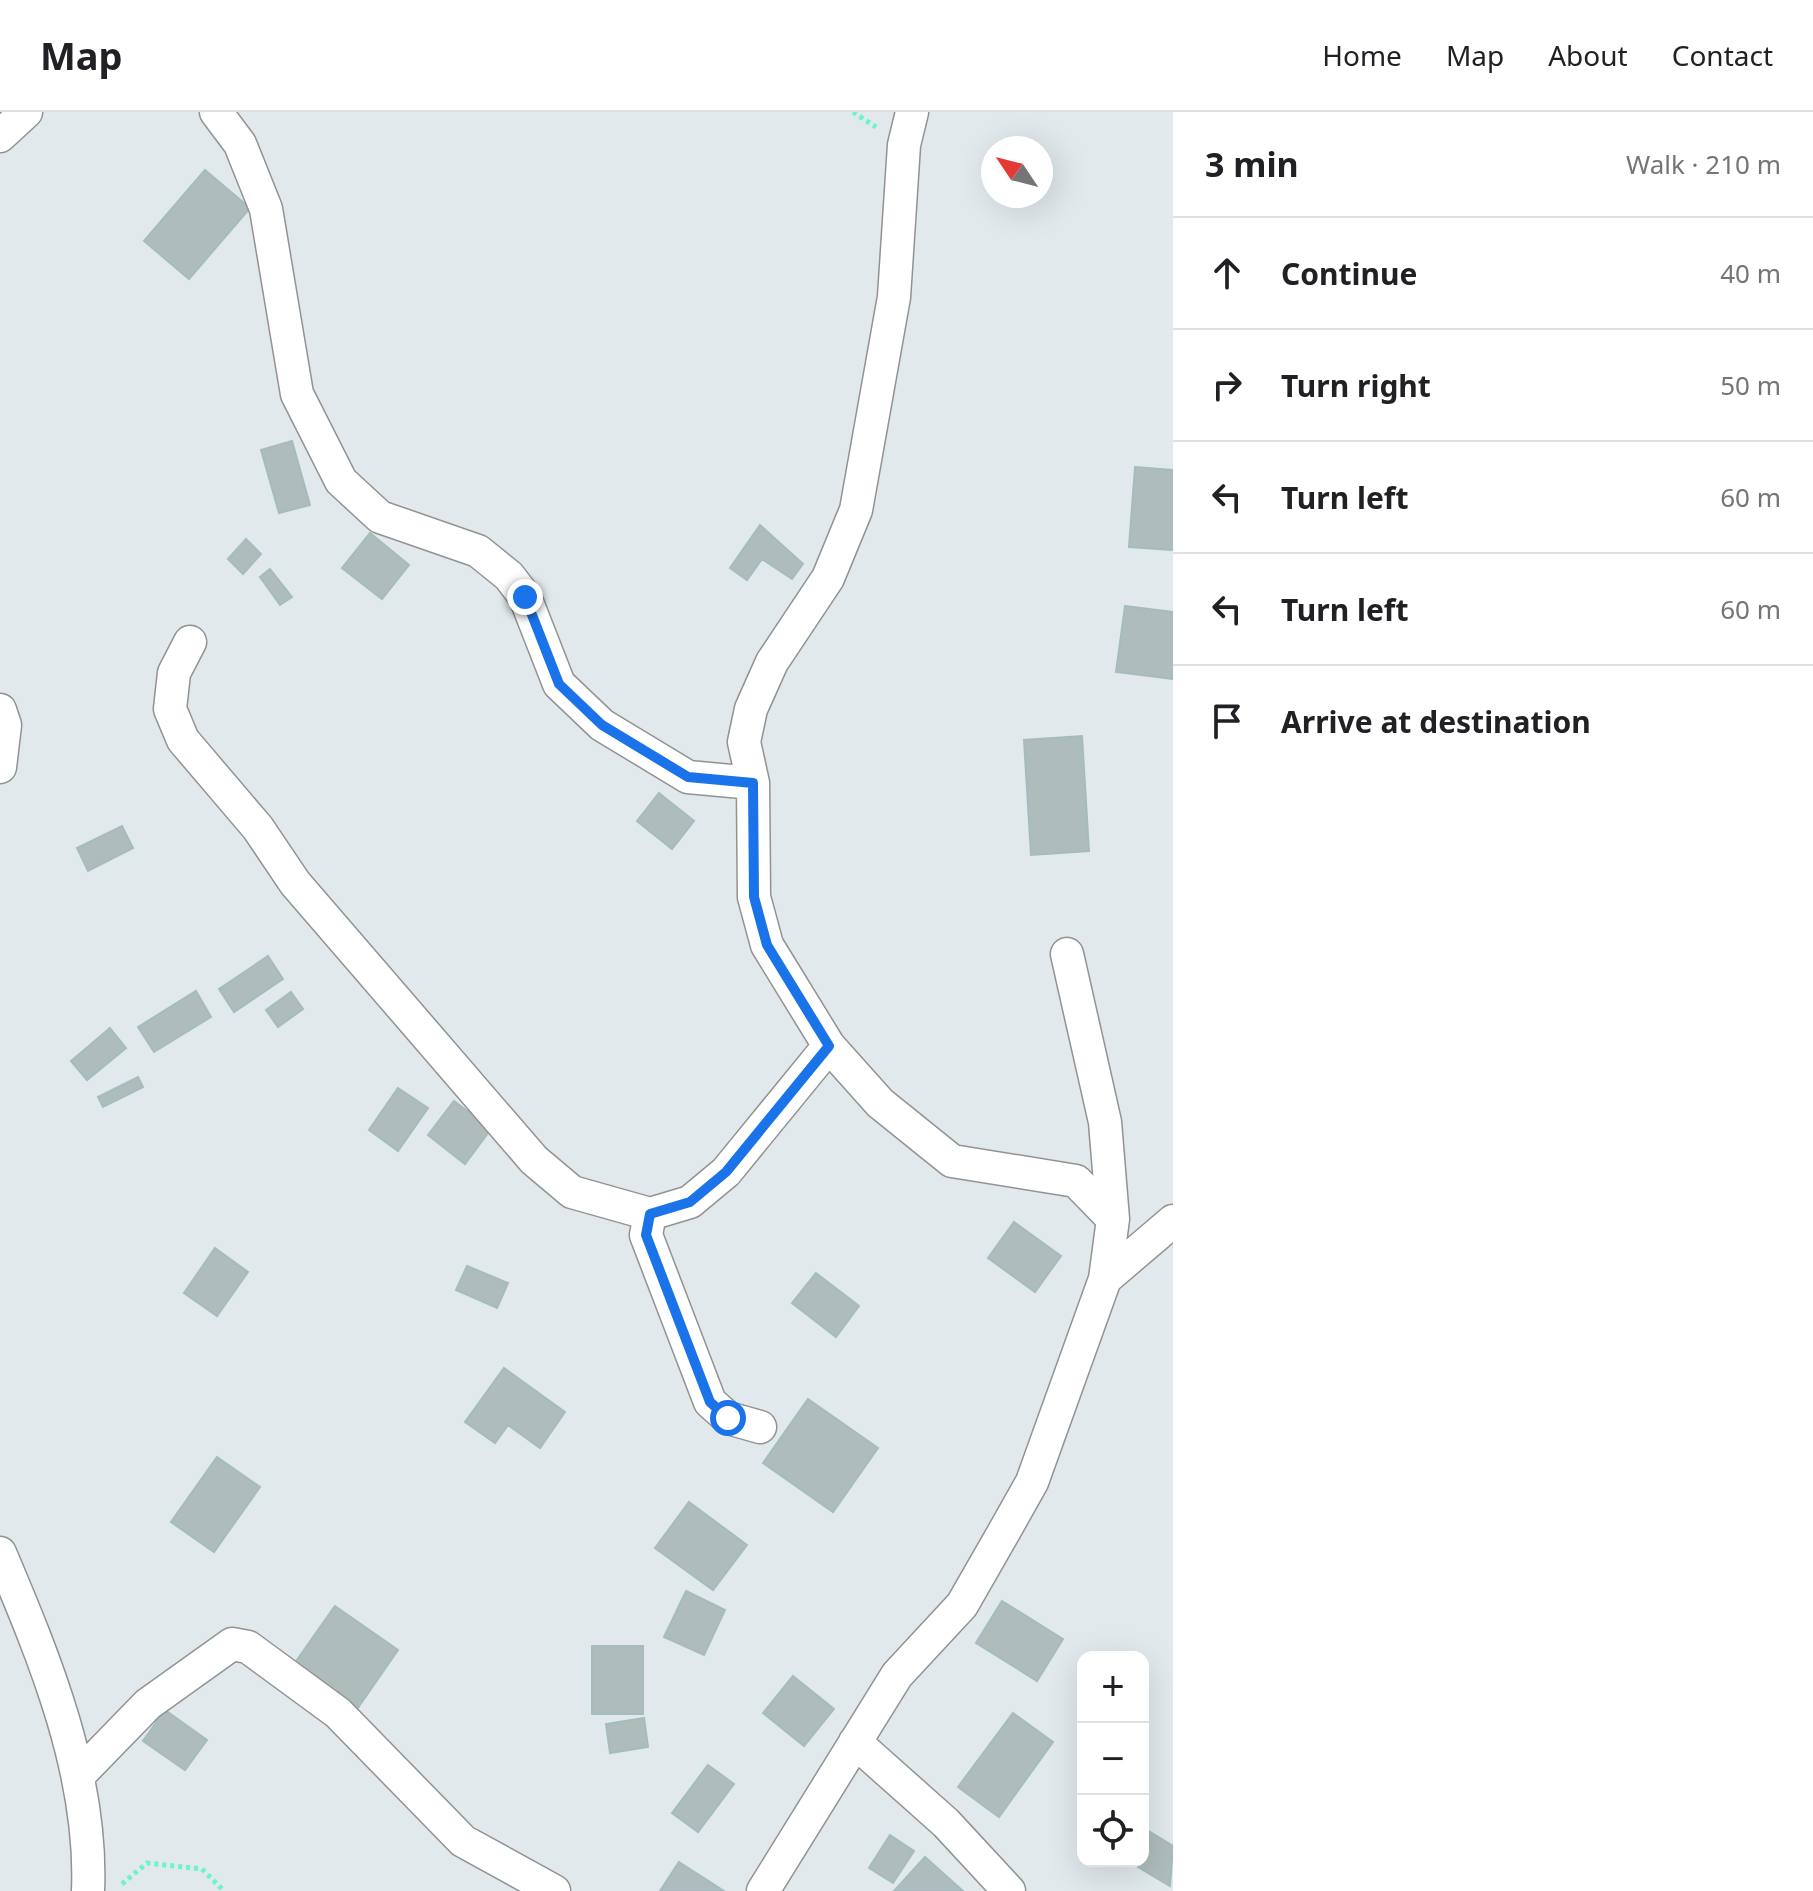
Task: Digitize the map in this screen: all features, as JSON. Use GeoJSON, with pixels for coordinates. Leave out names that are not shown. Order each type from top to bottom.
{"type":"FeatureCollection","features":[{"type":"Feature","properties":{"kind":"street"},"geometry":{"type":"LineString","coordinates":[[0,136],[26,112]]}},
{"type":"Feature","properties":{"kind":"street"},"geometry":{"type":"LineString","coordinates":[[216,112],[240,144],[266,209],[297,394],[341,481],[380,517],[478,551],[509,576],[525,597],[559,684],[602,725],[688,777],[753,783]]}},
{"type":"Feature","properties":{"kind":"street"},"geometry":{"type":"LineString","coordinates":[[912,112],[904,145],[894,297],[856,510],[828,578],[772,662],[751,709],[744,742],[753,783],[754,897],[767,945],[829,1046],[880,1103],[952,1161],[1076,1181],[1113,1219]]}},
{"type":"Feature","properties":{"kind":"street"},"geometry":{"type":"LineString","coordinates":[[190,642],[174,673],[170,709],[183,740],[258,828],[295,883],[534,1160],[572,1192],[650,1214],[690,1202],[726,1172],[829,1046]]}},
{"type":"Feature","properties":{"kind":"street"},"geometry":{"type":"LineString","coordinates":[[0,710],[5,725],[0,767]]}},
{"type":"Feature","properties":{"kind":"street"},"geometry":{"type":"LineString","coordinates":[[763,1891],[897,1675],[962,1605],[1032,1482],[1105,1279],[1113,1219],[1105,1122],[1067,954]]}},
{"type":"Feature","properties":{"kind":"street"},"geometry":{"type":"LineString","coordinates":[[650,1214],[646,1235],[710,1402],[728,1418],[760,1427]]}},
{"type":"Feature","properties":{"kind":"street"},"geometry":{"type":"LineString","coordinates":[[1105,1279],[1173,1221]]}},
{"type":"Feature","properties":{"kind":"street"},"geometry":{"type":"LineString","coordinates":[[0,1553],[38,1642],[78,1776],[90,1848],[88,1891]]}},
{"type":"Feature","properties":{"kind":"street"},"geometry":{"type":"LineString","coordinates":[[78,1776],[148,1704],[232,1644],[248,1647],[338,1713],[463,1841],[554,1891]]}},
{"type":"Feature","properties":{"kind":"street"},"geometry":{"type":"LineString","coordinates":[[855,1742],[946,1823],[1009,1891]]}},
{"type":"Feature","properties":{"kind":"path"},"geometry":{"type":"LineString","coordinates":[[116,1891],[147,1863],[202,1869],[224,1891]]}},
{"type":"Feature","properties":{"kind":"building"},"geometry":{"type":"Polygon","coordinates":[[[205,170],[250,208],[189,279],[144,241],[205,170]]]}},
{"type":"Feature","properties":{"kind":"building"},"geometry":{"type":"Polygon","coordinates":[[[292,441],[310,505],[279,513],[261,450],[292,441]]]}},
{"type":"Feature","properties":{"kind":"building"},"geometry":{"type":"Polygon","coordinates":[[[1135,467],[1173,470],[1173,550],[1129,547],[1135,467]]]}},
{"type":"Feature","properties":{"kind":"building"},"geometry":{"type":"Polygon","coordinates":[[[760,525],[803,564],[792,579],[762,559],[747,580],[730,568],[760,525]]]}},
{"type":"Feature","properties":{"kind":"building"},"geometry":{"type":"Polygon","coordinates":[[[370,533],[409,565],[382,599],[342,568],[370,533]]]}},
{"type":"Feature","properties":{"kind":"building"},"geometry":{"type":"Polygon","coordinates":[[[246,539],[261,554],[243,574],[228,559],[246,539]]]}},
{"type":"Feature","properties":{"kind":"building"},"geometry":{"type":"Polygon","coordinates":[[[270,569],[292,597],[280,605],[260,577],[270,569]]]}},
{"type":"Feature","properties":{"kind":"building"},"geometry":{"type":"Polygon","coordinates":[[[1125,606],[1173,612],[1173,679],[1116,672],[1125,606]]]}},
{"type":"Feature","properties":{"kind":"building"},"geometry":{"type":"Polygon","coordinates":[[[1082,736],[1089,851],[1031,855],[1024,740],[1082,736]]]}},
{"type":"Feature","properties":{"kind":"building"},"geometry":{"type":"Polygon","coordinates":[[[659,793],[694,821],[672,849],[637,821],[659,793]]]}},
{"type":"Feature","properties":{"kind":"building"},"geometry":{"type":"Polygon","coordinates":[[[122,826],[133,848],[88,871],[77,848],[122,826]]]}},
{"type":"Feature","properties":{"kind":"building"},"geometry":{"type":"Polygon","coordinates":[[[268,956],[283,979],[234,1012],[219,989],[268,956]]]}},
{"type":"Feature","properties":{"kind":"building"},"geometry":{"type":"Polygon","coordinates":[[[196,991],[211,1017],[154,1052],[138,1027],[196,991]]]}},
{"type":"Feature","properties":{"kind":"building"},"geometry":{"type":"Polygon","coordinates":[[[291,992],[303,1009],[278,1027],[266,1010],[291,992]]]}},
{"type":"Feature","properties":{"kind":"building"},"geometry":{"type":"Polygon","coordinates":[[[110,1028],[126,1048],[87,1080],[71,1061],[110,1028]]]}},
{"type":"Feature","properties":{"kind":"building"},"geometry":{"type":"Polygon","coordinates":[[[138,1077],[143,1087],[103,1107],[98,1097],[138,1077]]]}},
{"type":"Feature","properties":{"kind":"building"},"geometry":{"type":"Polygon","coordinates":[[[398,1088],[428,1108],[398,1151],[369,1130],[398,1088]]]}},
{"type":"Feature","properties":{"kind":"building"},"geometry":{"type":"Polygon","coordinates":[[[454,1101],[491,1129],[465,1164],[428,1135],[454,1101]]]}},
{"type":"Feature","properties":{"kind":"building"},"geometry":{"type":"Polygon","coordinates":[[[1014,1222],[1061,1256],[1035,1292],[988,1258],[1014,1222]]]}},
{"type":"Feature","properties":{"kind":"building"},"geometry":{"type":"Polygon","coordinates":[[[215,1248],[248,1272],[217,1316],[184,1293],[215,1248]]]}},
{"type":"Feature","properties":{"kind":"building"},"geometry":{"type":"Polygon","coordinates":[[[467,1266],[508,1283],[497,1308],[456,1290],[467,1266]]]}},
{"type":"Feature","properties":{"kind":"building"},"geometry":{"type":"Polygon","coordinates":[[[816,1273],[859,1306],[836,1337],[792,1303],[816,1273]]]}},
{"type":"Feature","properties":{"kind":"building"},"geometry":{"type":"Polygon","coordinates":[[[504,1368],[565,1412],[540,1448],[508,1425],[495,1443],[465,1422],[504,1368]]]}},
{"type":"Feature","properties":{"kind":"building"},"geometry":{"type":"Polygon","coordinates":[[[808,1399],[878,1448],[833,1512],[763,1463],[808,1399]]]}},
{"type":"Feature","properties":{"kind":"building"},"geometry":{"type":"Polygon","coordinates":[[[217,1457],[260,1487],[214,1552],[171,1522],[217,1457]]]}},
{"type":"Feature","properties":{"kind":"building"},"geometry":{"type":"Polygon","coordinates":[[[689,1502],[747,1545],[713,1590],[655,1548],[689,1502]]]}},
{"type":"Feature","properties":{"kind":"building"},"geometry":{"type":"Polygon","coordinates":[[[686,1591],[725,1610],[704,1655],[664,1637],[686,1591]]]}},
{"type":"Feature","properties":{"kind":"building"},"geometry":{"type":"Polygon","coordinates":[[[1002,1601],[1063,1639],[1037,1681],[976,1643],[1002,1601]]]}},
{"type":"Feature","properties":{"kind":"building"},"geometry":{"type":"Polygon","coordinates":[[[335,1606],[398,1650],[355,1712],[292,1667],[335,1606]]]}},
{"type":"Feature","properties":{"kind":"building"},"geometry":{"type":"Polygon","coordinates":[[[592,1646],[643,1646],[643,1714],[592,1714],[592,1646]]]}},
{"type":"Feature","properties":{"kind":"building"},"geometry":{"type":"Polygon","coordinates":[[[793,1676],[834,1709],[804,1746],[763,1713],[793,1676]]]}},
{"type":"Feature","properties":{"kind":"building"},"geometry":{"type":"Polygon","coordinates":[[[165,1710],[207,1740],[185,1770],[143,1741],[165,1710]]]}},
{"type":"Feature","properties":{"kind":"building"},"geometry":{"type":"Polygon","coordinates":[[[1013,1713],[1053,1742],[999,1817],[958,1787],[1013,1713]]]}},
{"type":"Feature","properties":{"kind":"building"},"geometry":{"type":"Polygon","coordinates":[[[644,1718],[648,1747],[610,1753],[606,1724],[644,1718]]]}},
{"type":"Feature","properties":{"kind":"building"},"geometry":{"type":"Polygon","coordinates":[[[708,1765],[734,1784],[698,1832],[672,1813],[708,1765]]]}},
{"type":"Feature","properties":{"kind":"building"},"geometry":{"type":"Polygon","coordinates":[[[1149,1831],[1173,1846],[1170,1886],[1138,1867],[1149,1867],[1149,1831]]]}},
{"type":"Feature","properties":{"kind":"building"},"geometry":{"type":"Polygon","coordinates":[[[890,1835],[914,1851],[893,1883],[869,1868],[890,1835]]]}},
{"type":"Feature","properties":{"kind":"building"},"geometry":{"type":"Polygon","coordinates":[[[925,1857],[963,1891],[894,1891],[925,1857]]]}},
{"type":"Feature","properties":{"kind":"building"},"geometry":{"type":"Polygon","coordinates":[[[679,1862],[724,1891],[660,1891],[679,1862]]]}},
{"type":"Feature","properties":{"kind":"route"},"geometry":{"type":"LineString","coordinates":[[525,597],[559,684],[602,725],[688,777],[753,783],[754,897],[767,945],[829,1046],[726,1172],[690,1202],[650,1214],[646,1235],[710,1402],[728,1418]]}}]}
